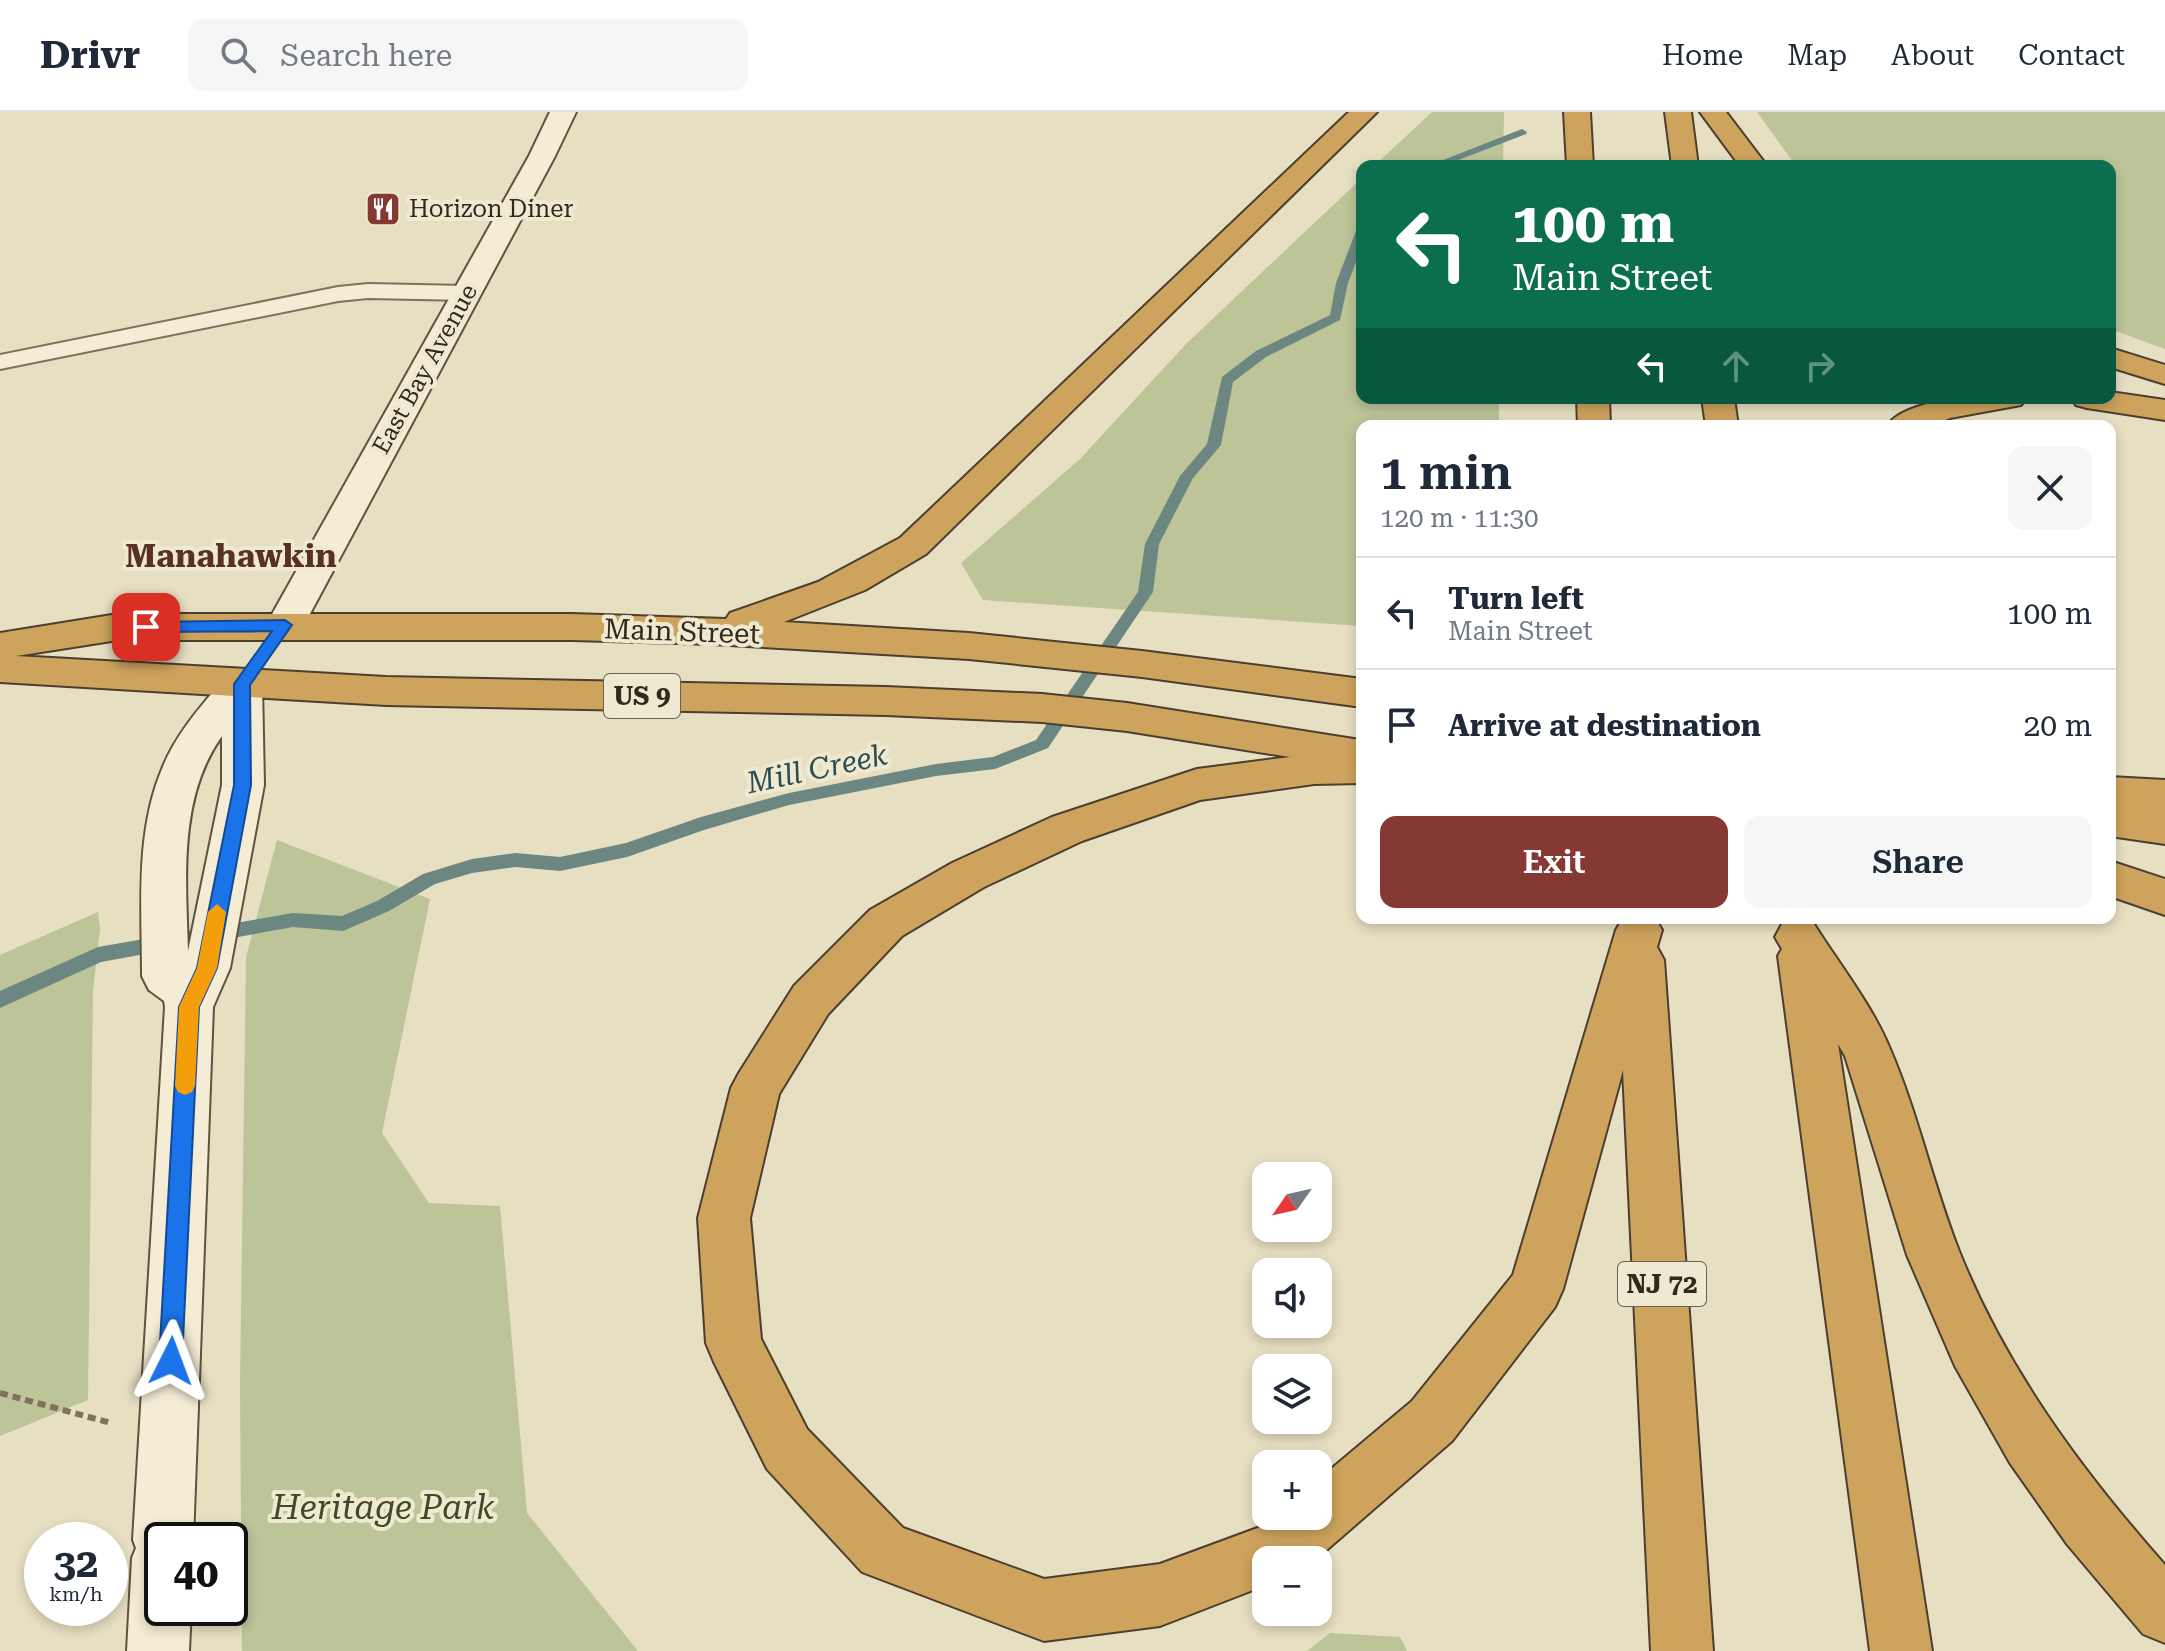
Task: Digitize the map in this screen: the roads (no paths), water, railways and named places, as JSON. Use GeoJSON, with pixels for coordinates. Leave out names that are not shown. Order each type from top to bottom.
{"type":"FeatureCollection","features":[{"type":"Feature","properties":{"kind":"highway"},"geometry":{"type":"LineString","coordinates":[[712,631],[814,600],[881,569],[913,546],[1364,112]]}},
{"type":"Feature","properties":{"kind":"highway"},"geometry":{"type":"LineString","coordinates":[[1577,112],[1580,160]]}},
{"type":"Feature","properties":{"kind":"highway"},"geometry":{"type":"LineString","coordinates":[[1678,112],[1684,160]]}},
{"type":"Feature","properties":{"kind":"highway"},"geometry":{"type":"LineString","coordinates":[[1713,112],[1749,160]]}},
{"type":"Feature","properties":{"kind":"highway"},"geometry":{"type":"LineString","coordinates":[[2116,359],[2165,375]]}},
{"type":"Feature","properties":{"kind":"highway"},"geometry":{"type":"LineString","coordinates":[[2116,402],[2165,410]]}},
{"type":"Feature","properties":{"kind":"highway"},"geometry":{"type":"LineString","coordinates":[[1918,420],[1942,410],[1976,404]]}},
{"type":"Feature","properties":{"kind":"highway"},"geometry":{"type":"LineString","coordinates":[[242,684],[285,625]]}},
{"type":"Feature","properties":{"kind":"highway","name":"Main Street"},"geometry":{"type":"LineString","coordinates":[[0,646],[118,627],[285,625],[712,631],[955,645],[1052,654],[1356,692]]}},
{"type":"Feature","properties":{"kind":"highway","name":"US 9"},"geometry":{"type":"LineString","coordinates":[[0,669],[386,691],[886,701],[1042,708],[1127,717],[1356,752]]}},
{"type":"Feature","properties":{"kind":"highway"},"geometry":{"type":"LineString","coordinates":[[1356,768],[1314,769],[1197,785],[1067,829],[968,875],[886,923],[811,1000],[756,1088],[724,1218],[734,1343],[787,1449],[883,1551],[1044,1610],[1160,1595],[1282,1549],[1432,1421],[1536,1289],[1639,924]]}},
{"type":"Feature","properties":{"kind":"highway"},"geometry":{"type":"LineString","coordinates":[[2116,793],[2165,796]]}},
{"type":"Feature","properties":{"kind":"highway"},"geometry":{"type":"LineString","coordinates":[[2116,821],[2165,828]]}},
{"type":"Feature","properties":{"kind":"highway"},"geometry":{"type":"LineString","coordinates":[[2116,870],[2165,879]]}},
{"type":"Feature","properties":{"kind":"highway"},"geometry":{"type":"LineString","coordinates":[[2116,880],[2165,897]]}},
{"type":"Feature","properties":{"kind":"highway","name":"NJ 72"},"geometry":{"type":"LineString","coordinates":[[1639,924],[1682,1651]]}},
{"type":"Feature","properties":{"kind":"highway"},"geometry":{"type":"LineString","coordinates":[[1796,928],[1867,1050],[1934,1255],[1975,1347],[2030,1443],[2088,1523],[2165,1612]]}},
{"type":"Feature","properties":{"kind":"highway"},"geometry":{"type":"LineString","coordinates":[[1796,928],[1901,1651]]}},
{"type":"Feature","properties":{"kind":"street","name":"East Bay Avenue"},"geometry":{"type":"LineString","coordinates":[[285,625],[563,112]]}},
{"type":"Feature","properties":{"kind":"street"},"geometry":{"type":"LineString","coordinates":[[164,1522],[187,984],[220,895],[243,785],[242,684]]}},
{"type":"Feature","properties":{"kind":"street"},"geometry":{"type":"LineString","coordinates":[[187,984],[165,906],[164,863],[178,780],[203,733],[242,684]]}},
{"type":"Feature","properties":{"kind":"street"},"geometry":{"type":"LineString","coordinates":[[158,1651],[159,1626]]}},
{"type":"Feature","properties":{"kind":"lane"},"geometry":{"type":"LineString","coordinates":[[0,362],[338,294],[368,291],[467,293]]}},
{"type":"Feature","properties":{"kind":"waterway","name":"Mill Creek"},"geometry":{"type":"LineString","coordinates":[[1449,160],[1522,132]]}},
{"type":"Feature","properties":{"kind":"waterway","name":"Mill Creek"},"geometry":{"type":"LineString","coordinates":[[0,1000],[98,955],[293,920],[343,924],[383,906],[429,879],[472,866],[516,860],[560,864],[627,850],[701,824],[789,799],[936,770],[995,763],[1042,744],[1145,592],[1152,544],[1187,476],[1214,445],[1227,380],[1261,354],[1336,317],[1342,283],[1356,247]]}},
{"type":"Feature","properties":{"kind":"place","name":"Horizon Diner"},"geometry":{"type":"Point","coordinates":[383,209]}},
{"type":"Feature","properties":{"kind":"district","name":"Manahawkin"},"geometry":{"type":"Point","coordinates":[231,556]}},
{"type":"Feature","properties":{"kind":"park label","name":"Heritage Park"},"geometry":{"type":"Point","coordinates":[383,1507]}}]}
